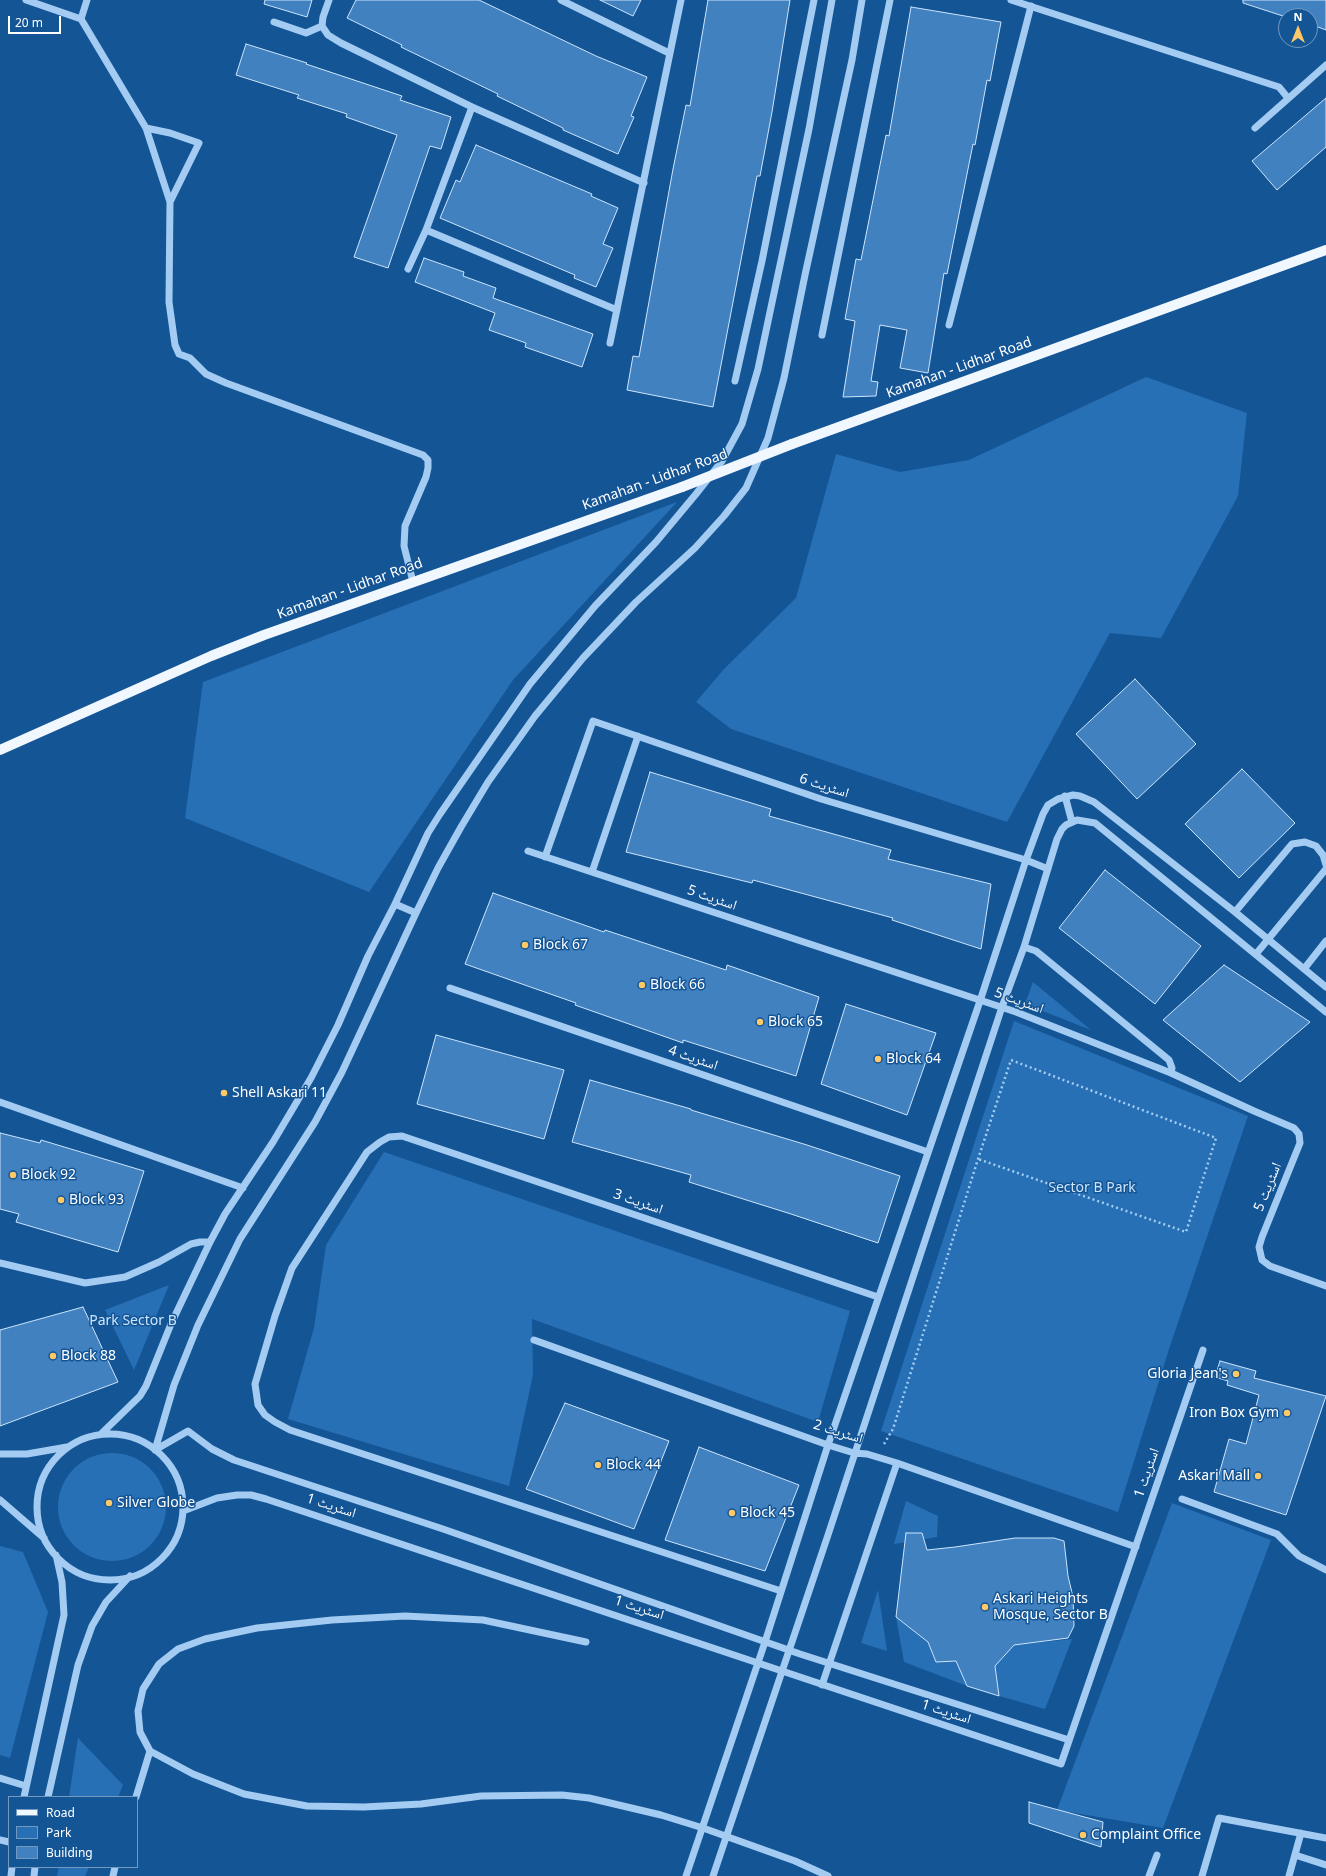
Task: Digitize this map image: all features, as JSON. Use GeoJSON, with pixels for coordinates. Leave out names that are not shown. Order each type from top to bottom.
{"type":"FeatureCollection","features":[{"type":"Feature","properties":{"kind":"main road","name":"Kamahan - Lidhar Road"},"geometry":{"type":"LineString","coordinates":[[0,750],[211,656],[264,635],[682,486],[792,444],[1326,250]]}},
{"type":"Feature","properties":{"kind":"street"},"geometry":{"type":"LineString","coordinates":[[26,0],[81,19],[146,128],[170,202],[168,302],[175,345],[179,354],[190,358],[206,374],[423,455],[428,460],[426,477],[405,526],[404,546],[413,582]]}},
{"type":"Feature","properties":{"kind":"street"},"geometry":{"type":"LineString","coordinates":[[81,19],[87,0]]}},
{"type":"Feature","properties":{"kind":"street"},"geometry":{"type":"LineString","coordinates":[[329,0],[323,17],[322,26],[328,34],[341,43],[472,107],[644,183]]}},
{"type":"Feature","properties":{"kind":"street"},"geometry":{"type":"LineString","coordinates":[[561,0],[669,53]]}},
{"type":"Feature","properties":{"kind":"street"},"geometry":{"type":"LineString","coordinates":[[610,343],[681,0]]}},
{"type":"Feature","properties":{"kind":"street"},"geometry":{"type":"LineString","coordinates":[[735,381],[762,261],[814,0]]}},
{"type":"Feature","properties":{"kind":"street"},"geometry":{"type":"LineString","coordinates":[[101,1434],[140,1396],[146,1386],[171,1324],[210,1242],[225,1214],[243,1188],[310,1078],[338,1025],[368,956],[395,904],[428,833],[484,748],[530,684],[595,606],[656,542],[696,494],[722,461],[742,424],[758,369],[769,319],[809,129],[832,0]]}},
{"type":"Feature","properties":{"kind":"street"},"geometry":{"type":"LineString","coordinates":[[155,1450],[174,1386],[198,1325],[240,1239],[314,1122],[342,1072],[438,868],[461,826],[488,782],[534,716],[583,658],[636,602],[695,548],[724,516],[746,488],[768,438],[783,385],[806,268],[852,60],[862,0]]}},
{"type":"Feature","properties":{"kind":"street"},"geometry":{"type":"LineString","coordinates":[[822,335],[890,0]]}},
{"type":"Feature","properties":{"kind":"street"},"geometry":{"type":"LineString","coordinates":[[1011,0],[1279,87],[1288,98]]}},
{"type":"Feature","properties":{"kind":"street"},"geometry":{"type":"LineString","coordinates":[[949,325],[1031,6]]}},
{"type":"Feature","properties":{"kind":"street"},"geometry":{"type":"LineString","coordinates":[[274,22],[306,33],[322,26]]}},
{"type":"Feature","properties":{"kind":"street"},"geometry":{"type":"LineString","coordinates":[[1255,128],[1326,65]]}},
{"type":"Feature","properties":{"kind":"street"},"geometry":{"type":"LineString","coordinates":[[408,269],[426,230],[472,107]]}},
{"type":"Feature","properties":{"kind":"street"},"geometry":{"type":"LineString","coordinates":[[146,128],[170,133],[199,143],[170,202]]}},
{"type":"Feature","properties":{"kind":"street"},"geometry":{"type":"LineString","coordinates":[[426,230],[617,310]]}},
{"type":"Feature","properties":{"kind":"street","name":"اسٹریٹ 6"},"geometry":{"type":"LineString","coordinates":[[545,857],[593,721],[822,799],[1026,860],[1048,869]]}},
{"type":"Feature","properties":{"kind":"street"},"geometry":{"type":"LineString","coordinates":[[592,872],[638,736]]}},
{"type":"Feature","properties":{"kind":"street"},"geometry":{"type":"LineString","coordinates":[[1066,796],[1072,822]]}},
{"type":"Feature","properties":{"kind":"street"},"geometry":{"type":"LineString","coordinates":[[686,1876],[765,1642],[828,1445],[878,1297],[980,1001],[1026,860],[1043,814],[1048,805],[1066,796],[1080,796],[1094,802],[1269,939],[1326,987]]}},
{"type":"Feature","properties":{"kind":"street"},"geometry":{"type":"LineString","coordinates":[[713,1876],[1002,1008],[1024,947],[1057,839],[1062,829],[1077,820],[1095,823],[1326,1012]]}},
{"type":"Feature","properties":{"kind":"street"},"geometry":{"type":"LineString","coordinates":[[1235,912],[1292,844],[1305,842],[1316,846],[1323,855],[1326,866]]}},
{"type":"Feature","properties":{"kind":"street","name":"اسٹریٹ 5"},"geometry":{"type":"LineString","coordinates":[[528,851],[1002,1008],[1170,1073],[1254,1112],[1294,1128],[1299,1134],[1300,1143],[1259,1247],[1262,1260],[1270,1266],[1326,1286]]}},
{"type":"Feature","properties":{"kind":"street"},"geometry":{"type":"LineString","coordinates":[[1256,954],[1326,870]]}},
{"type":"Feature","properties":{"kind":"street"},"geometry":{"type":"LineString","coordinates":[[395,904],[416,913]]}},
{"type":"Feature","properties":{"kind":"street"},"geometry":{"type":"LineString","coordinates":[[1304,969],[1326,941]]}},
{"type":"Feature","properties":{"kind":"street"},"geometry":{"type":"LineString","coordinates":[[1024,947],[1036,951],[1169,1060],[1172,1068],[1170,1073]]}},
{"type":"Feature","properties":{"kind":"street","name":"اسٹریٹ 4"},"geometry":{"type":"LineString","coordinates":[[450,988],[928,1152]]}},
{"type":"Feature","properties":{"kind":"street"},"geometry":{"type":"LineString","coordinates":[[0,1102],[243,1188]]}},
{"type":"Feature","properties":{"kind":"street","name":"اسٹریٹ 3"},"geometry":{"type":"LineString","coordinates":[[781,1591],[290,1430],[265,1415],[258,1405],[255,1384],[275,1316],[292,1268],[367,1152],[389,1137],[402,1136],[878,1297]]}},
{"type":"Feature","properties":{"kind":"street"},"geometry":{"type":"LineString","coordinates":[[0,1263],[85,1283],[125,1277],[159,1262],[191,1244],[210,1242]]}},
{"type":"Feature","properties":{"kind":"street","name":"اسٹریٹ 2"},"geometry":{"type":"LineString","coordinates":[[534,1340],[828,1445],[897,1463],[1136,1547]]}},
{"type":"Feature","properties":{"kind":"street","name":"اسٹریٹ 1"},"geometry":{"type":"LineString","coordinates":[[183,1511],[217,1498],[237,1494],[251,1494],[1061,1764],[1203,1350]]}},
{"type":"Feature","properties":{"kind":"street","name":"اسٹریٹ 1"},"geometry":{"type":"LineString","coordinates":[[155,1450],[188,1431],[212,1449],[234,1460],[443,1529],[765,1642],[1069,1740]]}},
{"type":"Feature","properties":{"kind":"street"},"geometry":{"type":"LineString","coordinates":[[0,1500],[44,1538],[56,1555],[71,1568],[90,1576],[109,1579],[130,1576],[146,1570],[172,1545],[180,1528],[183,1511],[182,1493],[177,1477],[168,1462],[155,1450],[143,1442],[130,1437],[116,1434],[101,1434],[78,1441],[68,1447],[55,1459],[45,1473],[39,1489],[39,1522],[44,1538]]}},
{"type":"Feature","properties":{"kind":"street"},"geometry":{"type":"LineString","coordinates":[[0,1454],[22,1455],[68,1447]]}},
{"type":"Feature","properties":{"kind":"street"},"geometry":{"type":"LineString","coordinates":[[822,1685],[897,1463]]}},
{"type":"Feature","properties":{"kind":"street"},"geometry":{"type":"LineString","coordinates":[[1182,1499],[1277,1534],[1299,1556],[1326,1570]]}},
{"type":"Feature","properties":{"kind":"street"},"geometry":{"type":"LineString","coordinates":[[24,1796],[64,1615],[62,1582],[56,1555]]}},
{"type":"Feature","properties":{"kind":"street"},"geometry":{"type":"LineString","coordinates":[[48,1796],[78,1665],[92,1626],[106,1602],[130,1576]]}},
{"type":"Feature","properties":{"kind":"street"},"geometry":{"type":"LineString","coordinates":[[586,1642],[483,1620],[406,1616],[332,1620],[272,1627],[205,1639],[178,1649],[160,1664],[143,1689],[138,1711],[140,1732],[150,1751],[193,1774],[244,1794],[307,1806],[378,1806],[421,1804],[481,1796],[562,1795],[589,1798],[654,1813],[703,1828],[796,1861],[828,1876]]}},
{"type":"Feature","properties":{"kind":"street"},"geometry":{"type":"LineString","coordinates":[[136,1796],[150,1751]]}},
{"type":"Feature","properties":{"kind":"street"},"geometry":{"type":"LineString","coordinates":[[0,1778],[26,1786]]}},
{"type":"Feature","properties":{"kind":"street"},"geometry":{"type":"LineString","coordinates":[[1202,1876],[1219,1818],[1326,1838]]}},
{"type":"Feature","properties":{"kind":"street"},"geometry":{"type":"LineString","coordinates":[[1289,1876],[1301,1833]]}},
{"type":"Feature","properties":{"kind":"street"},"geometry":{"type":"LineString","coordinates":[[1149,1876],[1157,1855]]}},
{"type":"Feature","properties":{"kind":"street"},"geometry":{"type":"LineString","coordinates":[[1295,1855],[1326,1865]]}},
{"type":"Feature","properties":{"kind":"path"},"geometry":{"type":"LineString","coordinates":[[884,1444],[893,1429],[978,1159],[1011,1060],[1216,1138],[1186,1232],[978,1159]]}},
{"type":"Feature","properties":{"kind":"green space"},"geometry":{"type":"Polygon","coordinates":[[[1146,377],[1247,413],[1238,496],[1161,638],[1110,633],[1007,822],[731,729],[696,702],[724,669],[796,598],[836,454],[900,472],[969,460],[1146,377]]]}},
{"type":"Feature","properties":{"kind":"green space"},"geometry":{"type":"Polygon","coordinates":[[[677,502],[513,680],[369,892],[185,818],[203,682],[677,502]]]}},
{"type":"Feature","properties":{"kind":"green space"},"geometry":{"type":"Polygon","coordinates":[[[1033,982],[1091,1030],[1025,1004],[1033,982]]]}},
{"type":"Feature","properties":{"kind":"green space","name":"Sector B Park"},"geometry":{"type":"Polygon","coordinates":[[[1014,1021],[1248,1116],[1170,1346],[1118,1512],[881,1431],[1014,1021]]]}},
{"type":"Feature","properties":{"kind":"green space"},"geometry":{"type":"Polygon","coordinates":[[[384,1152],[850,1311],[818,1422],[532,1319],[533,1375],[509,1486],[288,1419],[314,1328],[326,1245],[384,1152]]]}},
{"type":"Feature","properties":{"kind":"green space","name":"Park Sector B"},"geometry":{"type":"Polygon","coordinates":[[[169,1285],[134,1370],[105,1310],[169,1285]]]}},
{"type":"Feature","properties":{"kind":"green space"},"geometry":{"type":"Polygon","coordinates":[[[112,1453],[133,1457],[150,1469],[162,1486],[166,1507],[162,1528],[150,1545],[133,1557],[112,1561],[91,1557],[74,1545],[62,1528],[58,1507],[62,1486],[74,1469],[91,1457],[112,1453]]]}},
{"type":"Feature","properties":{"kind":"green space"},"geometry":{"type":"Polygon","coordinates":[[[906,1501],[938,1516],[937,1537],[894,1544],[906,1501]]]}},
{"type":"Feature","properties":{"kind":"green space"},"geometry":{"type":"Polygon","coordinates":[[[1172,1503],[1271,1540],[1163,1828],[1057,1810],[1172,1503]]]}},
{"type":"Feature","properties":{"kind":"green space"},"geometry":{"type":"Polygon","coordinates":[[[0,1546],[23,1552],[48,1612],[10,1758],[0,1755],[0,1546]]]}},
{"type":"Feature","properties":{"kind":"green space"},"geometry":{"type":"Polygon","coordinates":[[[878,1590],[887,1651],[861,1643],[878,1590]]]}},
{"type":"Feature","properties":{"kind":"green space"},"geometry":{"type":"Polygon","coordinates":[[[896,1617],[928,1642],[936,1662],[956,1661],[967,1686],[904,1662],[896,1617]]]}},
{"type":"Feature","properties":{"kind":"green space"},"geometry":{"type":"Polygon","coordinates":[[[1072,1639],[1045,1709],[999,1696],[995,1666],[1014,1645],[1072,1639]]]}},
{"type":"Feature","properties":{"kind":"green space"},"geometry":{"type":"Polygon","coordinates":[[[78,1738],[123,1785],[118,1796],[69,1796],[78,1738]]]}},
{"type":"Feature","properties":{"kind":"green space"},"geometry":{"type":"Polygon","coordinates":[[[59,1868],[89,1868],[85,1876],[57,1876],[59,1868]]]}},
{"type":"Feature","properties":{"kind":"building"},"geometry":{"type":"Polygon","coordinates":[[[265,0],[312,0],[307,17],[264,4],[265,0]]]}},
{"type":"Feature","properties":{"kind":"building"},"geometry":{"type":"Polygon","coordinates":[[[356,0],[479,0],[596,56],[647,77],[631,116],[634,117],[618,154],[563,130],[563,128],[497,96],[498,94],[401,47],[402,45],[347,18],[356,0]]]}},
{"type":"Feature","properties":{"kind":"building"},"geometry":{"type":"Polygon","coordinates":[[[600,0],[641,0],[633,16],[600,0]]]}},
{"type":"Feature","properties":{"kind":"building"},"geometry":{"type":"Polygon","coordinates":[[[708,0],[790,0],[760,176],[757,176],[713,407],[627,390],[633,356],[639,357],[686,105],[690,106],[708,0]]]}},
{"type":"Feature","properties":{"kind":"building"},"geometry":{"type":"Polygon","coordinates":[[[1243,0],[1326,0],[1326,30],[1318,27],[1318,8],[1278,8],[1278,14],[1243,3],[1243,0]]]}},
{"type":"Feature","properties":{"kind":"building"},"geometry":{"type":"Polygon","coordinates":[[[911,7],[1001,22],[990,81],[987,80],[975,145],[973,144],[947,274],[944,273],[928,373],[900,368],[907,330],[880,325],[871,381],[878,382],[876,396],[843,397],[855,321],[845,319],[856,259],[861,260],[886,135],[889,136],[911,7]]]}},
{"type":"Feature","properties":{"kind":"building"},"geometry":{"type":"Polygon","coordinates":[[[246,44],[307,63],[306,64],[402,96],[400,100],[451,117],[441,149],[430,146],[388,268],[354,257],[397,135],[346,117],[347,114],[297,98],[299,95],[236,75],[246,44]]]}},
{"type":"Feature","properties":{"kind":"building"},"geometry":{"type":"Polygon","coordinates":[[[1326,98],[1326,147],[1277,190],[1252,161],[1326,98]]]}},
{"type":"Feature","properties":{"kind":"building"},"geometry":{"type":"Polygon","coordinates":[[[476,145],[592,194],[591,196],[618,208],[603,244],[613,248],[596,287],[574,278],[575,275],[440,218],[456,180],[460,182],[476,145]]]}},
{"type":"Feature","properties":{"kind":"building"},"geometry":{"type":"Polygon","coordinates":[[[424,258],[464,272],[463,276],[496,288],[493,298],[593,334],[582,367],[525,347],[526,343],[489,330],[495,313],[415,282],[424,258]]]}},
{"type":"Feature","properties":{"kind":"building"},"geometry":{"type":"Polygon","coordinates":[[[1135,679],[1196,744],[1137,799],[1076,734],[1135,679]]]}},
{"type":"Feature","properties":{"kind":"building"},"geometry":{"type":"Polygon","coordinates":[[[1242,769],[1295,823],[1239,878],[1185,824],[1242,769]]]}},
{"type":"Feature","properties":{"kind":"building"},"geometry":{"type":"Polygon","coordinates":[[[650,772],[771,809],[769,816],[891,850],[888,859],[991,884],[981,949],[892,920],[893,918],[753,880],[752,883],[626,852],[650,772]]]}},
{"type":"Feature","properties":{"kind":"building"},"geometry":{"type":"Polygon","coordinates":[[[1105,870],[1201,946],[1155,1004],[1059,928],[1105,870]]]}},
{"type":"Feature","properties":{"kind":"building"},"geometry":{"type":"Polygon","coordinates":[[[493,893],[604,932],[605,930],[726,970],[727,965],[819,997],[796,1076],[683,1040],[683,1043],[465,964],[493,893]]]}},
{"type":"Feature","properties":{"kind":"building"},"geometry":{"type":"Polygon","coordinates":[[[1224,965],[1310,1022],[1240,1082],[1163,1020],[1224,965]]]}},
{"type":"Feature","properties":{"kind":"building","name":"Block 64"},"geometry":{"type":"Polygon","coordinates":[[[846,1004],[936,1033],[907,1115],[821,1084],[846,1004]]]}},
{"type":"Feature","properties":{"kind":"building"},"geometry":{"type":"Polygon","coordinates":[[[436,1035],[564,1070],[544,1139],[417,1104],[436,1035]]]}},
{"type":"Feature","properties":{"kind":"building"},"geometry":{"type":"Polygon","coordinates":[[[590,1080],[691,1109],[900,1176],[878,1243],[689,1182],[691,1175],[572,1142],[590,1080]]]}},
{"type":"Feature","properties":{"kind":"building","name":"Block 93"},"geometry":{"type":"Polygon","coordinates":[[[0,1133],[40,1143],[41,1140],[144,1171],[118,1252],[16,1222],[19,1214],[0,1209],[0,1133]]]}},
{"type":"Feature","properties":{"kind":"building","name":"Block 88"},"geometry":{"type":"Polygon","coordinates":[[[83,1307],[118,1382],[0,1426],[0,1330],[83,1307]]]}},
{"type":"Feature","properties":{"kind":"building"},"geometry":{"type":"Polygon","coordinates":[[[1220,1361],[1256,1371],[1254,1378],[1326,1396],[1286,1515],[1214,1492],[1229,1439],[1246,1444],[1259,1395],[1227,1385],[1228,1381],[1215,1377],[1220,1361]]]}},
{"type":"Feature","properties":{"kind":"building","name":"Block 44"},"geometry":{"type":"Polygon","coordinates":[[[565,1403],[669,1441],[634,1529],[526,1489],[565,1403]]]}},
{"type":"Feature","properties":{"kind":"building","name":"Block 45"},"geometry":{"type":"Polygon","coordinates":[[[699,1447],[799,1485],[765,1571],[665,1540],[699,1447]]]}},
{"type":"Feature","properties":{"kind":"building","name":"Askari Heights Mosque, Sector B"},"geometry":{"type":"Polygon","coordinates":[[[906,1533],[922,1533],[927,1550],[1015,1538],[1054,1538],[1064,1541],[1068,1576],[1073,1597],[1074,1626],[1068,1638],[1014,1645],[995,1666],[999,1696],[967,1686],[956,1661],[936,1662],[928,1642],[896,1617],[906,1533]]]}},
{"type":"Feature","properties":{"kind":"building","name":"Complaint Office"},"geometry":{"type":"Polygon","coordinates":[[[1029,1802],[1103,1822],[1101,1847],[1029,1823],[1029,1802]]]}},
{"type":"Feature","properties":{"kind":"place","name":"Block 67"},"geometry":{"type":"Point","coordinates":[525,945]}},
{"type":"Feature","properties":{"kind":"place","name":"Block 66"},"geometry":{"type":"Point","coordinates":[642,985]}},
{"type":"Feature","properties":{"kind":"place","name":"Block 65"},"geometry":{"type":"Point","coordinates":[760,1022]}},
{"type":"Feature","properties":{"kind":"place","name":"Block 64"},"geometry":{"type":"Point","coordinates":[878,1059]}},
{"type":"Feature","properties":{"kind":"place","name":"Shell Askari 11"},"geometry":{"type":"Point","coordinates":[224,1093]}},
{"type":"Feature","properties":{"kind":"place","name":"Block 92"},"geometry":{"type":"Point","coordinates":[13,1175]}},
{"type":"Feature","properties":{"kind":"place","name":"Block 93"},"geometry":{"type":"Point","coordinates":[61,1200]}},
{"type":"Feature","properties":{"kind":"place","name":"Block 88"},"geometry":{"type":"Point","coordinates":[53,1356]}},
{"type":"Feature","properties":{"kind":"place","name":"Gloria Jean's"},"geometry":{"type":"Point","coordinates":[1236,1374]}},
{"type":"Feature","properties":{"kind":"place","name":"Iron Box Gym"},"geometry":{"type":"Point","coordinates":[1287,1413]}},
{"type":"Feature","properties":{"kind":"place","name":"Block 44"},"geometry":{"type":"Point","coordinates":[598,1465]}},
{"type":"Feature","properties":{"kind":"place","name":"Askari Mall"},"geometry":{"type":"Point","coordinates":[1258,1476]}},
{"type":"Feature","properties":{"kind":"place","name":"Silver Globe"},"geometry":{"type":"Point","coordinates":[109,1503]}},
{"type":"Feature","properties":{"kind":"place","name":"Block 45"},"geometry":{"type":"Point","coordinates":[732,1513]}},
{"type":"Feature","properties":{"kind":"place","name":"Askari Heights Mosque, Sector B"},"geometry":{"type":"Point","coordinates":[985,1607]}},
{"type":"Feature","properties":{"kind":"place","name":"Complaint Office"},"geometry":{"type":"Point","coordinates":[1083,1835]}}]}
